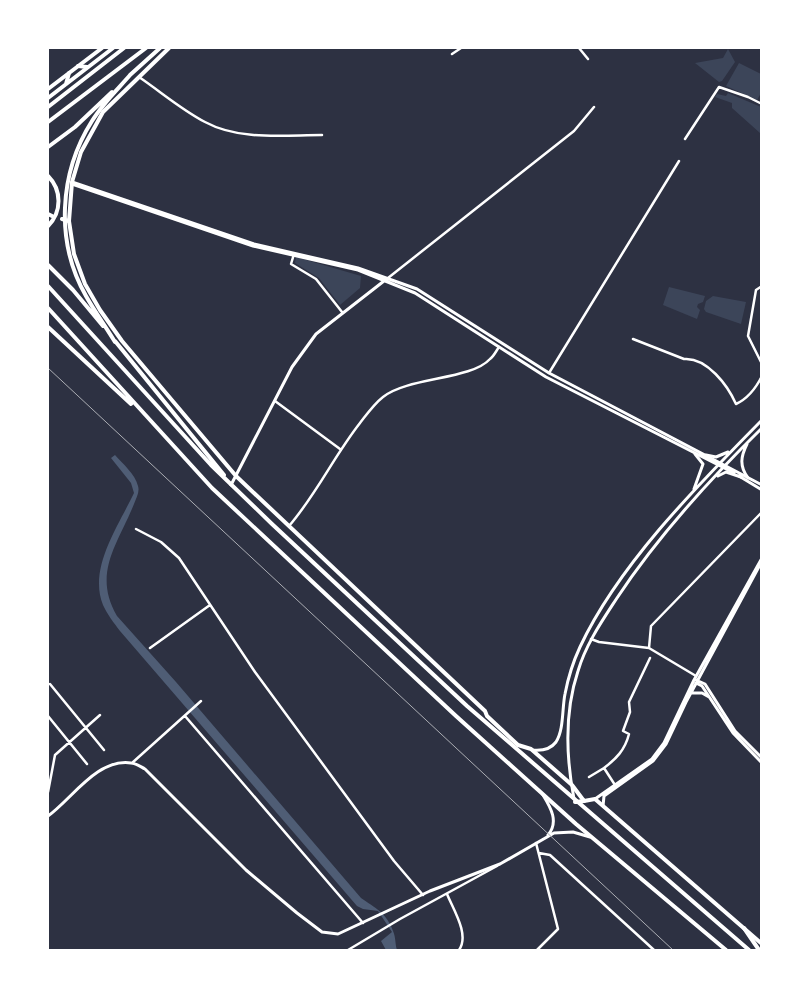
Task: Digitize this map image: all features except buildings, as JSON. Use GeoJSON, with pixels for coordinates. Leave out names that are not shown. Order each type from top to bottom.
{"type":"FeatureCollection","features":[{"type":"Feature","properties":{"kind":"main road"},"geometry":{"type":"LineString","coordinates":[[48,89],[102,48]]}},
{"type":"Feature","properties":{"kind":"main road"},"geometry":{"type":"LineString","coordinates":[[48,98],[113,48]]}},
{"type":"Feature","properties":{"kind":"main road"},"geometry":{"type":"LineString","coordinates":[[48,108],[124,48]]}},
{"type":"Feature","properties":{"kind":"main road"},"geometry":{"type":"LineString","coordinates":[[48,122],[146,48]]}},
{"type":"Feature","properties":{"kind":"main road"},"geometry":{"type":"LineString","coordinates":[[48,147],[75,127],[160,48]]}},
{"type":"Feature","properties":{"kind":"main road"},"geometry":{"type":"LineString","coordinates":[[169,48],[103,112],[81,152],[72,183],[69,221],[79,269],[100,310],[160,388],[236,476],[478,704],[518,745]]}},
{"type":"Feature","properties":{"kind":"main road"},"geometry":{"type":"LineString","coordinates":[[78,66],[87,67]]}},
{"type":"Feature","properties":{"kind":"main road"},"geometry":{"type":"LineString","coordinates":[[66,84],[69,73]]}},
{"type":"Feature","properties":{"kind":"main road"},"geometry":{"type":"LineString","coordinates":[[115,342],[86,296],[78,279],[66,239],[65,211],[71,170],[85,132],[104,104],[131,74]]}},
{"type":"Feature","properties":{"kind":"main road"},"geometry":{"type":"LineString","coordinates":[[48,176],[53,181],[59,197],[56,215],[48,226]]}},
{"type":"Feature","properties":{"kind":"main road"},"geometry":{"type":"LineString","coordinates":[[62,219],[69,221]]}},
{"type":"Feature","properties":{"kind":"main road"},"geometry":{"type":"LineString","coordinates":[[48,265],[73,290],[232,485]]}},
{"type":"Feature","properties":{"kind":"main road"},"geometry":{"type":"LineString","coordinates":[[48,286],[160,411],[232,485],[511,745],[748,950]]}},
{"type":"Feature","properties":{"kind":"main road"},"geometry":{"type":"LineString","coordinates":[[48,308],[212,488],[541,793],[726,950]]}},
{"type":"Feature","properties":{"kind":"main road"},"geometry":{"type":"LineString","coordinates":[[48,326],[151,422]]}},
{"type":"Feature","properties":{"kind":"main road"},"geometry":{"type":"LineString","coordinates":[[511,745],[518,745],[531,750],[572,785],[584,801]]}},
{"type":"Feature","properties":{"kind":"main road"},"geometry":{"type":"LineString","coordinates":[[575,802],[595,799],[762,944]]}},
{"type":"Feature","properties":{"kind":"main road"},"geometry":{"type":"LineString","coordinates":[[744,928],[759,950]]}},
{"type":"Feature","properties":{"kind":"street"},"geometry":{"type":"LineString","coordinates":[[452,54],[461,48]]}},
{"type":"Feature","properties":{"kind":"street"},"geometry":{"type":"LineString","coordinates":[[579,48],[588,59]]}},
{"type":"Feature","properties":{"kind":"street"},"geometry":{"type":"LineString","coordinates":[[138,76],[207,123],[243,134],[322,135]]}},
{"type":"Feature","properties":{"kind":"street"},"geometry":{"type":"LineString","coordinates":[[685,139],[719,88],[748,97],[762,104]]}},
{"type":"Feature","properties":{"kind":"street"},"geometry":{"type":"LineString","coordinates":[[232,485],[292,367],[316,334],[574,131],[594,107]]}},
{"type":"Feature","properties":{"kind":"street"},"geometry":{"type":"LineString","coordinates":[[546,377],[679,161]]}},
{"type":"Feature","properties":{"kind":"street"},"geometry":{"type":"LineString","coordinates":[[72,183],[244,243],[358,270],[417,289],[549,372],[706,455],[762,490]]}},
{"type":"Feature","properties":{"kind":"street"},"geometry":{"type":"LineString","coordinates":[[294,254],[291,264],[316,279],[342,312]]}},
{"type":"Feature","properties":{"kind":"street"},"geometry":{"type":"LineString","coordinates":[[386,280],[415,293],[546,377],[695,454],[719,464]]}},
{"type":"Feature","properties":{"kind":"street"},"geometry":{"type":"LineString","coordinates":[[762,286],[756,290],[748,336],[762,364]]}},
{"type":"Feature","properties":{"kind":"street"},"geometry":{"type":"LineString","coordinates":[[633,339],[684,359],[692,358],[699,362],[727,387],[736,404],[744,401],[755,389],[762,376]]}},
{"type":"Feature","properties":{"kind":"street"},"geometry":{"type":"LineString","coordinates":[[289,526],[304,509],[340,449],[374,404],[402,387],[475,368],[490,360],[499,347]]}},
{"type":"Feature","properties":{"kind":"street"},"geometry":{"type":"LineString","coordinates":[[274,401],[340,449]]}},
{"type":"Feature","properties":{"kind":"street"},"geometry":{"type":"LineString","coordinates":[[531,750],[545,750],[555,744],[560,731],[565,694],[572,669],[586,636],[640,555],[692,492],[762,420]]}},
{"type":"Feature","properties":{"kind":"street"},"geometry":{"type":"LineString","coordinates":[[575,802],[569,769],[568,718],[578,671],[591,639],[644,560],[711,480],[762,428]]}},
{"type":"Feature","properties":{"kind":"street"},"geometry":{"type":"LineString","coordinates":[[748,441],[741,458],[743,472],[748,478]]}},
{"type":"Feature","properties":{"kind":"street"},"geometry":{"type":"LineString","coordinates":[[706,455],[723,456],[735,448]]}},
{"type":"Feature","properties":{"kind":"street"},"geometry":{"type":"LineString","coordinates":[[692,492],[703,464],[695,454]]}},
{"type":"Feature","properties":{"kind":"street"},"geometry":{"type":"LineString","coordinates":[[724,467],[762,485]]}},
{"type":"Feature","properties":{"kind":"street"},"geometry":{"type":"LineString","coordinates":[[711,480],[726,472],[742,477]]}},
{"type":"Feature","properties":{"kind":"street"},"geometry":{"type":"LineString","coordinates":[[649,648],[651,626],[762,512]]}},
{"type":"Feature","properties":{"kind":"street"},"geometry":{"type":"LineString","coordinates":[[136,529],[172,550],[266,688],[394,861],[423,895]]}},
{"type":"Feature","properties":{"kind":"street"},"geometry":{"type":"LineString","coordinates":[[603,807],[604,796],[653,758],[666,744],[696,680],[762,559]]}},
{"type":"Feature","properties":{"kind":"street"},"geometry":{"type":"LineString","coordinates":[[595,799],[653,758],[675,722],[762,559]]}},
{"type":"Feature","properties":{"kind":"street"},"geometry":{"type":"LineString","coordinates":[[150,648],[210,605]]}},
{"type":"Feature","properties":{"kind":"street"},"geometry":{"type":"LineString","coordinates":[[591,639],[599,642],[649,648],[696,680],[705,684]]}},
{"type":"Feature","properties":{"kind":"street"},"geometry":{"type":"LineString","coordinates":[[589,777],[604,768],[620,754],[627,741],[629,734],[623,731],[630,712],[629,702],[650,658]]}},
{"type":"Feature","properties":{"kind":"street"},"geometry":{"type":"LineString","coordinates":[[702,671],[705,684],[736,731],[762,758]]}},
{"type":"Feature","properties":{"kind":"street"},"geometry":{"type":"LineString","coordinates":[[696,680],[733,733],[762,763]]}},
{"type":"Feature","properties":{"kind":"street"},"geometry":{"type":"LineString","coordinates":[[50,684],[104,750]]}},
{"type":"Feature","properties":{"kind":"street"},"geometry":{"type":"LineString","coordinates":[[691,693],[702,693],[710,698]]}},
{"type":"Feature","properties":{"kind":"street"},"geometry":{"type":"LineString","coordinates":[[132,763],[200,702]]}},
{"type":"Feature","properties":{"kind":"street"},"geometry":{"type":"LineString","coordinates":[[48,792],[55,755],[100,715]]}},
{"type":"Feature","properties":{"kind":"street"},"geometry":{"type":"LineString","coordinates":[[186,715],[364,923]]}},
{"type":"Feature","properties":{"kind":"street"},"geometry":{"type":"LineString","coordinates":[[48,716],[87,764]]}},
{"type":"Feature","properties":{"kind":"street"},"geometry":{"type":"LineString","coordinates":[[48,816],[99,772],[110,765],[132,763],[145,770],[246,870],[322,932],[338,934],[423,895],[500,864]]}},
{"type":"Feature","properties":{"kind":"street"},"geometry":{"type":"LineString","coordinates":[[604,768],[615,785]]}},
{"type":"Feature","properties":{"kind":"street"},"geometry":{"type":"LineString","coordinates":[[541,793],[553,815],[554,825],[548,836]]}},
{"type":"Feature","properties":{"kind":"street"},"geometry":{"type":"LineString","coordinates":[[348,950],[548,836],[569,831],[593,838]]}},
{"type":"Feature","properties":{"kind":"street"},"geometry":{"type":"LineString","coordinates":[[536,843],[558,928],[537,950]]}},
{"type":"Feature","properties":{"kind":"street"},"geometry":{"type":"LineString","coordinates":[[539,853],[550,855],[654,950]]}},
{"type":"Feature","properties":{"kind":"street"},"geometry":{"type":"LineString","coordinates":[[447,894],[463,936],[463,944],[459,950]]}},
{"type":"Feature","properties":{"kind":"shaded area"},"geometry":{"type":"Polygon","coordinates":[[[728,49],[735,62],[722,81],[719,82],[695,63],[723,58],[728,49]]]}},
{"type":"Feature","properties":{"kind":"shaded area"},"geometry":{"type":"Polygon","coordinates":[[[739,63],[761,74],[761,93],[757,100],[726,86],[739,63]]]}},
{"type":"Feature","properties":{"kind":"shaded area"},"geometry":{"type":"Polygon","coordinates":[[[728,93],[761,107],[760,133],[732,108],[732,103],[715,97],[717,94],[726,96],[728,93]]]}},
{"type":"Feature","properties":{"kind":"shaded area"},"geometry":{"type":"Polygon","coordinates":[[[296,257],[361,276],[360,288],[340,305],[319,278],[295,263],[296,257]]]}},
{"type":"Feature","properties":{"kind":"shaded area"},"geometry":{"type":"Polygon","coordinates":[[[669,287],[705,296],[703,302],[698,304],[697,307],[700,310],[697,319],[663,305],[669,287]]]}},
{"type":"Feature","properties":{"kind":"shaded area"},"geometry":{"type":"Polygon","coordinates":[[[713,296],[746,302],[741,324],[706,312],[704,309],[706,301],[713,296]]]}},
{"type":"Feature","properties":{"kind":"shaded area"},"geometry":{"type":"Polygon","coordinates":[[[115,455],[132,473],[138,488],[138,495],[115,546],[107,572],[110,600],[117,616],[361,898],[384,915],[395,936],[397,950],[386,950],[381,941],[392,932],[378,911],[363,909],[357,906],[120,631],[106,612],[99,591],[99,576],[102,562],[107,547],[134,493],[131,483],[111,458],[115,455]]]}},
{"type":"Feature","properties":{"kind":"railway"},"geometry":{"type":"LineString","coordinates":[[48,368],[673,950]]}}]}
